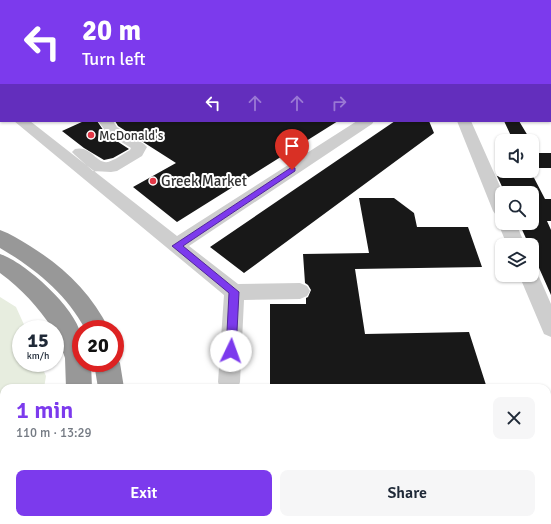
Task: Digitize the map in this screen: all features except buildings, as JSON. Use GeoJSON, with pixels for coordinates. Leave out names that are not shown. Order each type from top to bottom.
{"type":"FeatureCollection","features":[{"type":"Feature","properties":{"kind":"highway"},"geometry":{"type":"LineString","coordinates":[[0,238],[43,264],[68,286],[90,314],[92,320]]}},
{"type":"Feature","properties":{"kind":"highway"},"geometry":{"type":"LineString","coordinates":[[0,262],[27,281],[45,299],[65,326],[78,358],[79,384]]}},
{"type":"Feature","properties":{"kind":"highway"},"geometry":{"type":"LineString","coordinates":[[108,372],[110,384]]}},
{"type":"Feature","properties":{"kind":"street"},"geometry":{"type":"LineString","coordinates":[[51,145],[76,149],[99,166],[111,167],[138,153],[138,147],[112,130],[106,122]]}},
{"type":"Feature","properties":{"kind":"street"},"geometry":{"type":"LineString","coordinates":[[177,246],[365,122]]}},
{"type":"Feature","properties":{"kind":"street"},"geometry":{"type":"LineString","coordinates":[[464,122],[495,195]]}},
{"type":"Feature","properties":{"kind":"street"},"geometry":{"type":"LineString","coordinates":[[25,124],[235,292],[300,291]]}},
{"type":"Feature","properties":{"kind":"street"},"geometry":{"type":"LineString","coordinates":[[532,282],[551,328]]}},
{"type":"Feature","properties":{"kind":"street"},"geometry":{"type":"LineString","coordinates":[[230,382],[235,292]]}},
{"type":"Feature","properties":{"kind":"shaded area"},"geometry":{"type":"Polygon","coordinates":[[[0,297],[16,307],[22,320],[12,320],[12,372],[44,372],[46,376],[45,384],[0,384],[0,297]]]}},
{"type":"Feature","properties":{"kind":"place","name":"McDonald's"},"geometry":{"type":"Point","coordinates":[91,135]}},
{"type":"Feature","properties":{"kind":"place","name":"Greek Market"},"geometry":{"type":"Point","coordinates":[153,181]}},
{"type":"Feature","properties":{"kind":"route"},"geometry":{"type":"LineString","coordinates":[[231,351],[234,292],[177,246],[292,170]]}}]}
